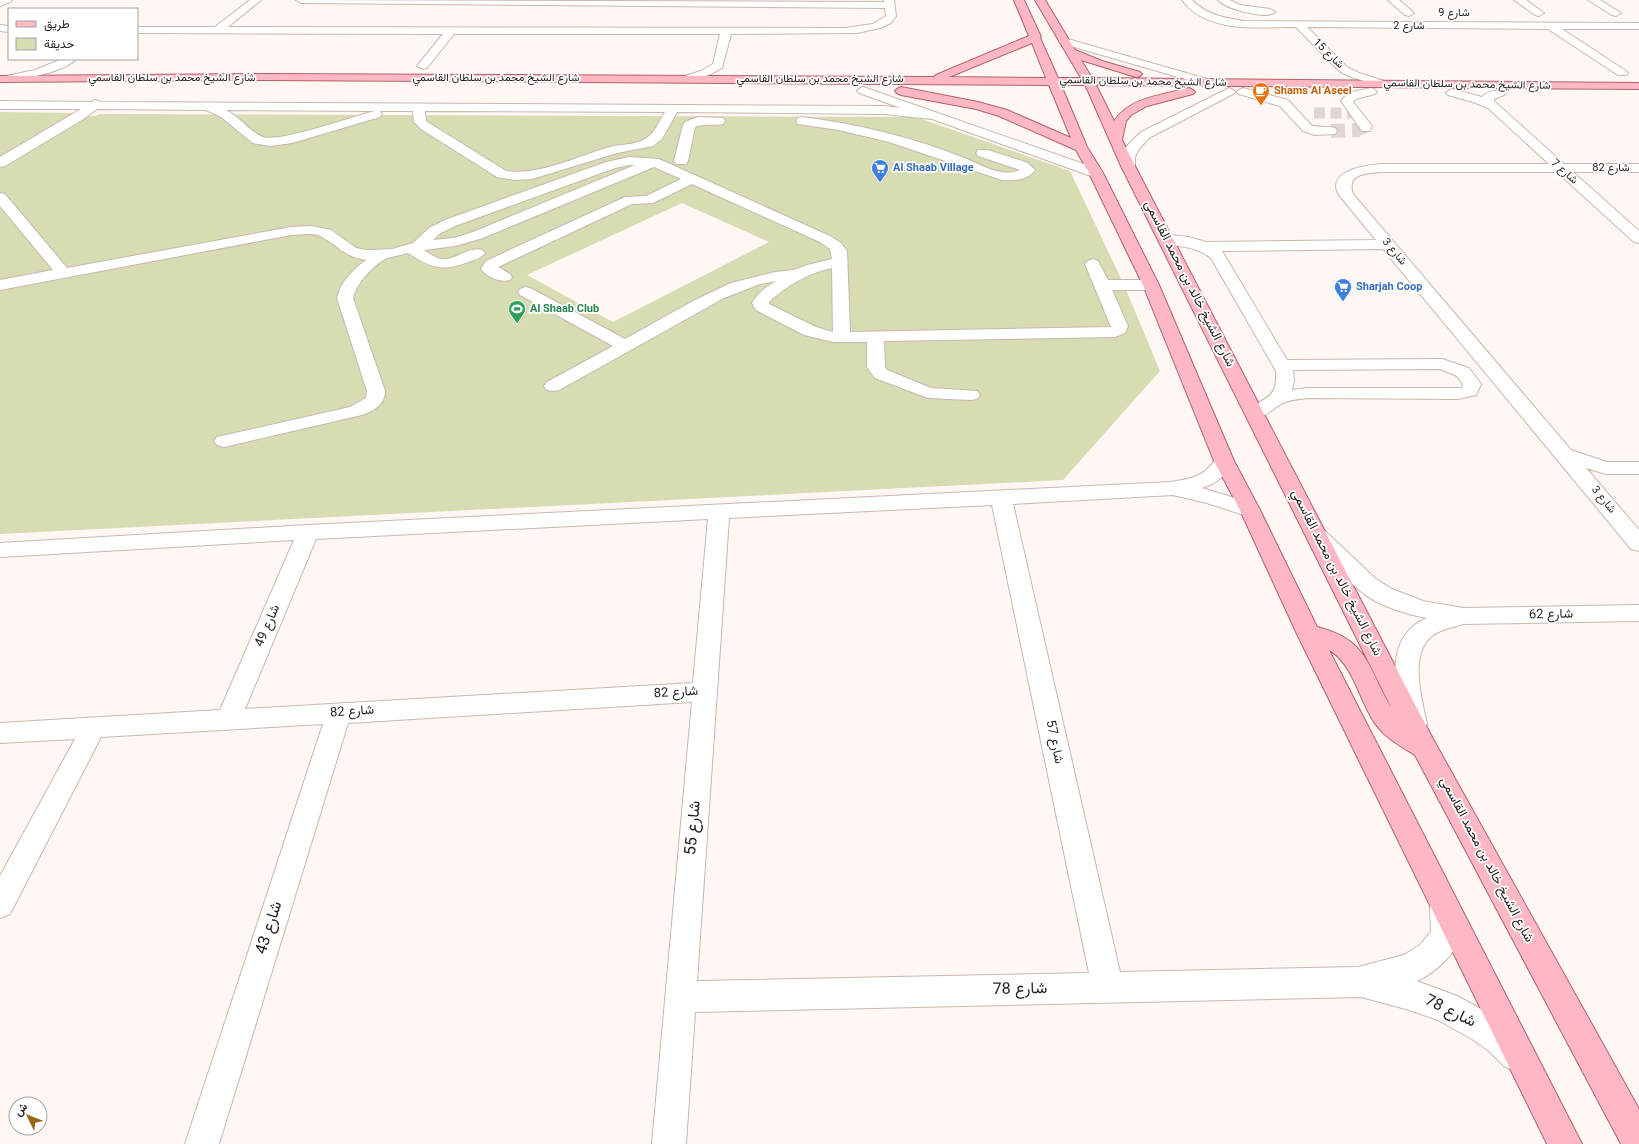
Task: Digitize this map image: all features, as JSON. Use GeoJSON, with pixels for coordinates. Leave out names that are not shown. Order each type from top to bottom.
{"type":"FeatureCollection","features":[{"type":"Feature","properties":{"kind":"main road"},"geometry":{"type":"LineString","coordinates":[[1020,0],[1081,147],[1096,173],[1151,285],[1224,461],[1250,510],[1309,634],[1565,1144]]}},
{"type":"Feature","properties":{"kind":"main road","name":"شارع الشيخ خالد بن محمد القاسمي"},"geometry":{"type":"LineString","coordinates":[[1042,1],[1091,86],[1128,166],[1168,240],[1419,736],[1639,1143]]}},
{"type":"Feature","properties":{"kind":"main road"},"geometry":{"type":"LineString","coordinates":[[932,80],[1036,37]]}},
{"type":"Feature","properties":{"kind":"main road"},"geometry":{"type":"LineString","coordinates":[[1071,52],[1107,66],[1167,82]]}},
{"type":"Feature","properties":{"kind":"main road","name":"شارع الشيخ محمد بن سلطان القاسمي"},"geometry":{"type":"LineString","coordinates":[[3,79],[274,77],[932,80],[1055,86]]}},
{"type":"Feature","properties":{"kind":"main road","name":"شارع الشيخ محمد بن سلطان القاسمي"},"geometry":{"type":"LineString","coordinates":[[752,91],[901,92],[1167,82],[1639,86]]}},
{"type":"Feature","properties":{"kind":"main road","name":"شارع الشيخ محمد بن سلطان القاسمي"},"geometry":{"type":"LineString","coordinates":[[1091,86],[1189,92],[1639,93]]}},
{"type":"Feature","properties":{"kind":"main road"},"geometry":{"type":"LineString","coordinates":[[901,92],[960,102],[1003,113],[1081,147]]}},
{"type":"Feature","properties":{"kind":"main road"},"geometry":{"type":"LineString","coordinates":[[1116,140],[1120,120],[1128,112],[1140,105],[1189,92]]}},
{"type":"Feature","properties":{"kind":"main road"},"geometry":{"type":"LineString","coordinates":[[1309,634],[1322,636],[1335,641],[1346,648],[1354,657],[1384,716],[1401,733],[1419,736]]}},
{"type":"Feature","properties":{"kind":"street"},"geometry":{"type":"LineString","coordinates":[[0,3],[7,0]]}},
{"type":"Feature","properties":{"kind":"street"},"geometry":{"type":"LineString","coordinates":[[219,29],[256,0]]}},
{"type":"Feature","properties":{"kind":"street"},"geometry":{"type":"LineString","coordinates":[[138,30],[219,29],[451,31],[583,27],[726,31],[783,24],[845,31],[868,28],[880,24],[889,19],[891,16],[890,3],[786,4],[651,2],[594,6],[577,1],[301,0]]}},
{"type":"Feature","properties":{"kind":"street","name":"شارع 2"},"geometry":{"type":"LineString","coordinates":[[1187,0],[1204,16],[1224,21],[1253,25],[1455,20],[1482,26],[1639,26]]}},
{"type":"Feature","properties":{"kind":"street"},"geometry":{"type":"LineString","coordinates":[[1222,0],[1229,5],[1249,10],[1281,12]]}},
{"type":"Feature","properties":{"kind":"street"},"geometry":{"type":"LineString","coordinates":[[1393,0],[1409,13]]}},
{"type":"Feature","properties":{"kind":"street"},"geometry":{"type":"LineString","coordinates":[[1517,13],[1543,13],[1519,0]]}},
{"type":"Feature","properties":{"kind":"street"},"geometry":{"type":"LineString","coordinates":[[1593,0],[1620,13],[1593,13]]}},
{"type":"Feature","properties":{"kind":"street"},"geometry":{"type":"LineString","coordinates":[[372,11],[381,1]]}},
{"type":"Feature","properties":{"kind":"street"},"geometry":{"type":"LineString","coordinates":[[783,24],[786,4]]}},
{"type":"Feature","properties":{"kind":"street","name":"شارع 9"},"geometry":{"type":"LineString","coordinates":[[1393,13],[1422,13]]}},
{"type":"Feature","properties":{"kind":"street"},"geometry":{"type":"LineString","coordinates":[[354,30],[363,20]]}},
{"type":"Feature","properties":{"kind":"street","name":"شارع 15"},"geometry":{"type":"LineString","coordinates":[[1299,25],[1343,69],[1355,75],[1383,84]]}},
{"type":"Feature","properties":{"kind":"street"},"geometry":{"type":"LineString","coordinates":[[1551,26],[1622,73]]}},
{"type":"Feature","properties":{"kind":"street"},"geometry":{"type":"LineString","coordinates":[[423,66],[451,31]]}},
{"type":"Feature","properties":{"kind":"street"},"geometry":{"type":"LineString","coordinates":[[686,79],[705,73],[718,66],[726,31]]}},
{"type":"Feature","properties":{"kind":"street"},"geometry":{"type":"LineString","coordinates":[[1064,41],[1210,83]]}},
{"type":"Feature","properties":{"kind":"street"},"geometry":{"type":"LineString","coordinates":[[3,79],[65,62],[63,73],[74,79]]}},
{"type":"Feature","properties":{"kind":"street"},"geometry":{"type":"LineString","coordinates":[[718,66],[724,73],[737,79]]}},
{"type":"Feature","properties":{"kind":"street"},"geometry":{"type":"LineString","coordinates":[[863,91],[1096,173]]}},
{"type":"Feature","properties":{"kind":"street"},"geometry":{"type":"LineString","coordinates":[[0,163],[78,117],[110,92]]}},
{"type":"Feature","properties":{"kind":"street"},"geometry":{"type":"LineString","coordinates":[[1128,166],[1128,157],[1132,149],[1145,135],[1228,92]]}},
{"type":"Feature","properties":{"kind":"street"},"geometry":{"type":"LineString","coordinates":[[1243,92],[1280,101],[1287,105],[1307,128],[1316,131],[1331,131]]}},
{"type":"Feature","properties":{"kind":"street"},"geometry":{"type":"LineString","coordinates":[[1366,128],[1348,104],[1348,98],[1371,92]]}},
{"type":"Feature","properties":{"kind":"street","name":"شارع 7"},"geometry":{"type":"LineString","coordinates":[[1452,93],[1469,96],[1490,104],[1639,239]]}},
{"type":"Feature","properties":{"kind":"street"},"geometry":{"type":"LineString","coordinates":[[1490,104],[1488,102],[1488,97],[1500,93]]}},
{"type":"Feature","properties":{"kind":"street"},"geometry":{"type":"LineString","coordinates":[[349,107],[358,97]]}},
{"type":"Feature","properties":{"kind":"street"},"geometry":{"type":"LineString","coordinates":[[0,105],[419,107],[580,102],[798,115],[866,131],[965,162],[996,174],[1005,176],[1017,175],[1028,170],[1024,166],[984,153]]}},
{"type":"Feature","properties":{"kind":"street"},"geometry":{"type":"LineString","coordinates":[[210,107],[228,117],[258,140],[270,142],[287,140],[401,107]]}},
{"type":"Feature","properties":{"kind":"street"},"geometry":{"type":"LineString","coordinates":[[419,107],[419,118],[422,123],[492,168],[508,176],[532,175],[614,150],[643,145],[653,141],[658,136],[673,108]]}},
{"type":"Feature","properties":{"kind":"street"},"geometry":{"type":"LineString","coordinates":[[681,161],[689,125],[694,122],[766,120],[798,115],[884,110],[935,116]]}},
{"type":"Feature","properties":{"kind":"street"},"geometry":{"type":"LineString","coordinates":[[1293,113],[1307,113]]}},
{"type":"Feature","properties":{"kind":"street"},"geometry":{"type":"LineString","coordinates":[[228,117],[367,117]]}},
{"type":"Feature","properties":{"kind":"street"},"geometry":{"type":"LineString","coordinates":[[965,162],[1007,141]]}},
{"type":"Feature","properties":{"kind":"street"},"geometry":{"type":"LineString","coordinates":[[643,145],[714,176]]}},
{"type":"Feature","properties":{"kind":"street"},"geometry":{"type":"LineString","coordinates":[[0,156],[17,153]]}},
{"type":"Feature","properties":{"kind":"street"},"geometry":{"type":"LineString","coordinates":[[414,247],[428,236],[450,223],[611,165],[636,160],[654,162],[831,242],[840,251],[839,262],[842,337]]}},
{"type":"Feature","properties":{"kind":"street"},"geometry":{"type":"LineString","coordinates":[[0,285],[301,230],[326,233],[346,248],[357,254],[365,255],[383,254],[414,247],[455,242],[478,236],[654,162]]}},
{"type":"Feature","properties":{"kind":"street","name":"شارع 3"},"geometry":{"type":"LineString","coordinates":[[1560,168],[1382,168],[1364,170],[1351,175],[1344,182],[1343,190],[1639,544]]}},
{"type":"Feature","properties":{"kind":"street","name":"شارع 82"},"geometry":{"type":"LineString","coordinates":[[1560,168],[1639,168]]}},
{"type":"Feature","properties":{"kind":"street"},"geometry":{"type":"LineString","coordinates":[[504,277],[489,269],[494,262],[630,200],[650,199],[692,180]]}},
{"type":"Feature","properties":{"kind":"street"},"geometry":{"type":"LineString","coordinates":[[0,197],[64,274]]}},
{"type":"Feature","properties":{"kind":"street"},"geometry":{"type":"LineString","coordinates":[[1168,240],[1185,241],[1205,247],[1217,255],[1285,371],[1286,385],[1284,391],[1279,397],[1265,407],[1254,412]]}},
{"type":"Feature","properties":{"kind":"street"},"geometry":{"type":"LineString","coordinates":[[455,242],[494,262]]}},
{"type":"Feature","properties":{"kind":"street"},"geometry":{"type":"LineString","coordinates":[[1205,247],[1387,244]]}},
{"type":"Feature","properties":{"kind":"street"},"geometry":{"type":"LineString","coordinates":[[414,247],[433,262],[438,264],[449,264],[477,253]]}},
{"type":"Feature","properties":{"kind":"street"},"geometry":{"type":"LineString","coordinates":[[224,441],[355,411],[372,402],[376,391],[345,298],[346,292],[352,280],[383,254]]}},
{"type":"Feature","properties":{"kind":"street"},"geometry":{"type":"LineString","coordinates":[[839,262],[815,267],[798,275],[764,297],[760,303],[762,307],[817,334],[842,337],[1115,332],[1120,326],[1093,264]]}},
{"type":"Feature","properties":{"kind":"street"},"geometry":{"type":"LineString","coordinates":[[553,386],[703,304],[750,282],[773,276],[798,275]]}},
{"type":"Feature","properties":{"kind":"street"},"geometry":{"type":"LineString","coordinates":[[1102,285],[1151,285]]}},
{"type":"Feature","properties":{"kind":"street"},"geometry":{"type":"LineString","coordinates":[[526,292],[625,346]]}},
{"type":"Feature","properties":{"kind":"street"},"geometry":{"type":"LineString","coordinates":[[875,336],[876,367],[882,374],[928,393],[971,395]]}},
{"type":"Feature","properties":{"kind":"street"},"geometry":{"type":"LineString","coordinates":[[1279,397],[1308,392],[1458,394],[1470,391],[1472,384],[1463,372],[1442,364],[1281,364]]}},
{"type":"Feature","properties":{"kind":"street"},"geometry":{"type":"LineString","coordinates":[[1564,454],[1606,468],[1639,468]]}},
{"type":"Feature","properties":{"kind":"street"},"geometry":{"type":"LineString","coordinates":[[1171,489],[1203,480],[1216,473],[1224,461]]}},
{"type":"Feature","properties":{"kind":"street"},"geometry":{"type":"LineString","coordinates":[[1586,480],[1594,473],[1606,468]]}},
{"type":"Feature","properties":{"kind":"street"},"geometry":{"type":"LineString","coordinates":[[0,550],[308,532],[1171,489],[1197,493],[1224,500],[1250,510]]}},
{"type":"Feature","properties":{"kind":"street","name":"شارع 57"},"geometry":{"type":"LineString","coordinates":[[1000,497],[1108,988]]}},
{"type":"Feature","properties":{"kind":"street","name":"شارع 55"},"geometry":{"type":"LineString","coordinates":[[669,1144],[719,512]]}},
{"type":"Feature","properties":{"kind":"street","name":"شارع 49"},"geometry":{"type":"LineString","coordinates":[[228,720],[308,532]]}},
{"type":"Feature","properties":{"kind":"street","name":"شارع 62"},"geometry":{"type":"LineString","coordinates":[[1316,534],[1354,573],[1368,585],[1384,595],[1423,609],[1464,616],[1639,613]]}},
{"type":"Feature","properties":{"kind":"street","name":"شارع 62"},"geometry":{"type":"LineString","coordinates":[[1419,736],[1406,667],[1407,653],[1412,640],[1423,630],[1438,623],[1464,616]]}},
{"type":"Feature","properties":{"kind":"street","name":"شارع 82"},"geometry":{"type":"LineString","coordinates":[[0,733],[705,692]]}},
{"type":"Feature","properties":{"kind":"street","name":"شارع 43"},"geometry":{"type":"LineString","coordinates":[[202,1144],[339,713]]}},
{"type":"Feature","properties":{"kind":"street"},"geometry":{"type":"LineString","coordinates":[[0,904],[94,727]]}},
{"type":"Feature","properties":{"kind":"street","name":"شارع 78"},"geometry":{"type":"LineString","coordinates":[[681,997],[1358,982],[1386,976],[1412,968],[1432,954],[1446,935],[1445,905]]}},
{"type":"Feature","properties":{"kind":"street","name":"شارع 78"},"geometry":{"type":"LineString","coordinates":[[1358,982],[1394,989],[1430,1000],[1466,1017],[1502,1040],[1527,1068]]}},
{"type":"Feature","properties":{"kind":"green space"},"geometry":{"type":"Polygon","coordinates":[[[0,112],[73,113],[70,115],[96,116],[99,114],[916,117],[1070,171],[1124,285],[1160,371],[1063,480],[0,534],[0,112]],[[682,203],[527,275],[613,322],[769,242],[682,203]]]}},
{"type":"Feature","properties":{"kind":"tunnel"},"geometry":{"type":"LineString","coordinates":[[1314,113],[1352,113]]}},
{"type":"Feature","properties":{"kind":"tunnel"},"geometry":{"type":"LineString","coordinates":[[1359,130],[1366,128]]}},
{"type":"Feature","properties":{"kind":"tunnel"},"geometry":{"type":"LineString","coordinates":[[1331,131],[1359,130]]}},
{"type":"Feature","properties":{"kind":"place","name":"Shams Al Aseel"},"geometry":{"type":"Point","coordinates":[1261,106]}},
{"type":"Feature","properties":{"kind":"place","name":"Al Shaab Village"},"geometry":{"type":"Point","coordinates":[880,183]}},
{"type":"Feature","properties":{"kind":"place","name":"Sharjah Coop"},"geometry":{"type":"Point","coordinates":[1343,302]}},
{"type":"Feature","properties":{"kind":"place","name":"Al Shaab Club"},"geometry":{"type":"Point","coordinates":[517,324]}}]}
